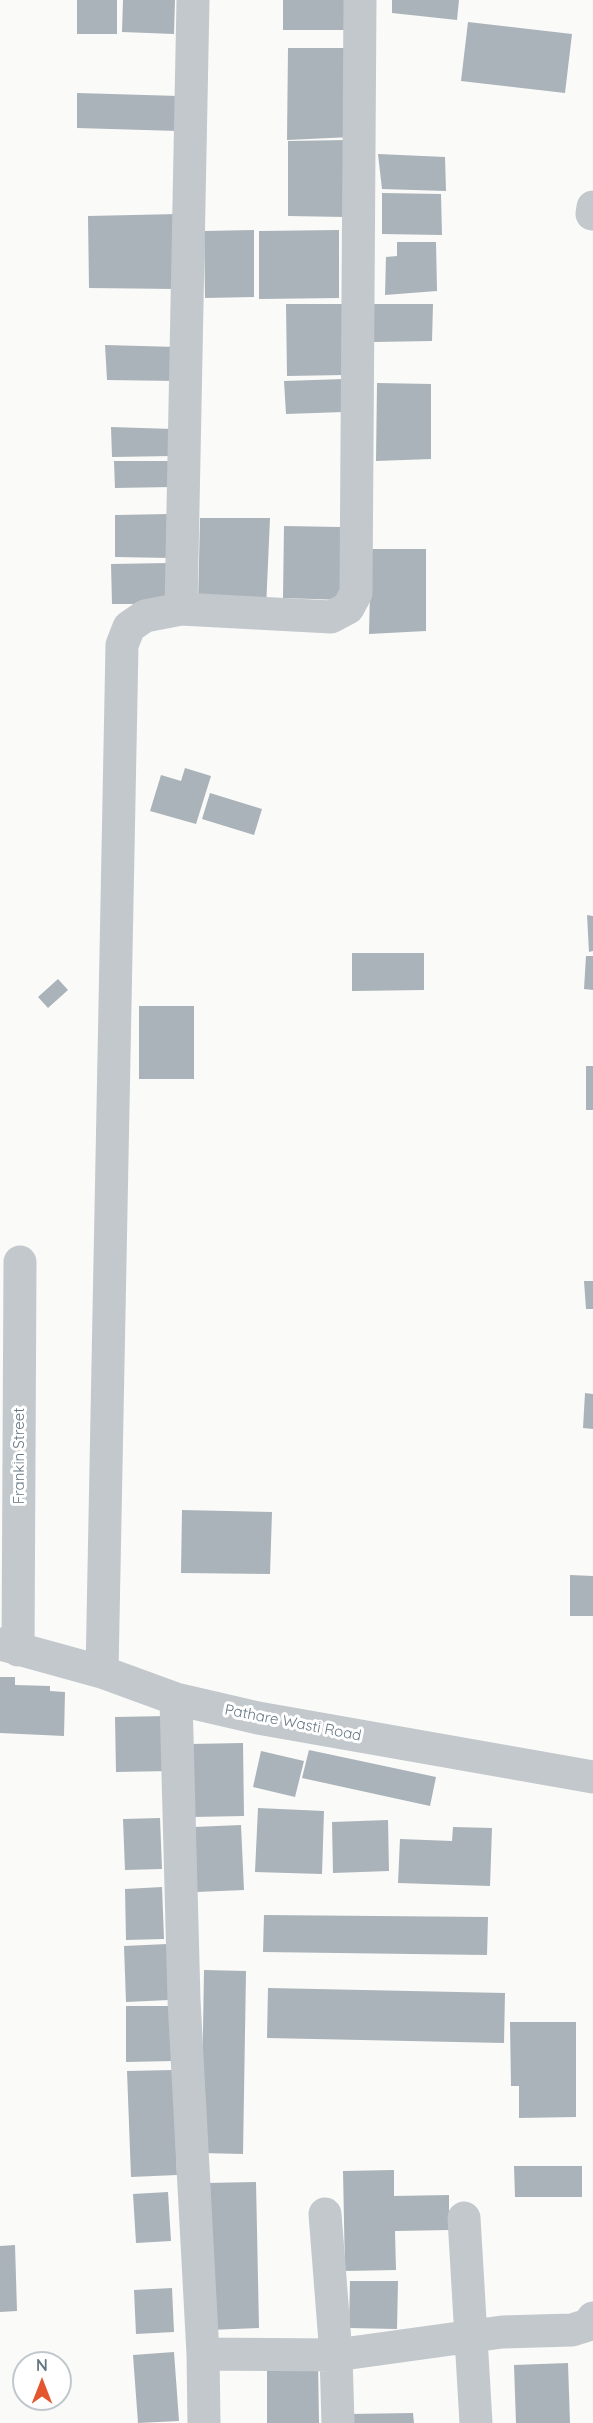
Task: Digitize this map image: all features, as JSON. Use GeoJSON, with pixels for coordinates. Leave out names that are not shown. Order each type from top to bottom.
{"type":"FeatureCollection","features":[{"type":"Feature","properties":{"kind":"street"},"geometry":{"type":"LineString","coordinates":[[181,609],[193,0]]}},
{"type":"Feature","properties":{"kind":"street"},"geometry":{"type":"LineString","coordinates":[[102,1672],[122,645],[129,627],[145,616],[181,609],[331,617],[348,608],[356,593],[360,0]]}},
{"type":"Feature","properties":{"kind":"street"},"geometry":{"type":"LineString","coordinates":[[592,214],[593,207]]}},
{"type":"Feature","properties":{"kind":"street","name":"Frankin Street"},"geometry":{"type":"LineString","coordinates":[[9,1647],[20,1262]]}},
{"type":"Feature","properties":{"kind":"street","name":"Pathare Wasti Road"},"geometry":{"type":"LineString","coordinates":[[9,1647],[102,1672],[176,1699],[258,1718],[593,1777]]}},
{"type":"Feature","properties":{"kind":"street"},"geometry":{"type":"LineString","coordinates":[[176,1699],[184,2000],[203,2354],[204,2423]]}},
{"type":"Feature","properties":{"kind":"street"},"geometry":{"type":"LineString","coordinates":[[325,2214],[336,2355],[338,2423]]}},
{"type":"Feature","properties":{"kind":"street"},"geometry":{"type":"LineString","coordinates":[[464,2218],[476,2423]]}},
{"type":"Feature","properties":{"kind":"street"},"geometry":{"type":"LineString","coordinates":[[203,2354],[336,2355],[502,2332],[572,2330],[591,2323]]}},
{"type":"Feature","properties":{"kind":"building"},"geometry":{"type":"Polygon","coordinates":[[[77,0],[117,0],[117,34],[77,34],[77,0]]]}},
{"type":"Feature","properties":{"kind":"building"},"geometry":{"type":"Polygon","coordinates":[[[123,0],[175,0],[174,34],[122,32],[123,0]]]}},
{"type":"Feature","properties":{"kind":"building"},"geometry":{"type":"Polygon","coordinates":[[[283,0],[344,0],[344,30],[283,30],[283,0]]]}},
{"type":"Feature","properties":{"kind":"building"},"geometry":{"type":"Polygon","coordinates":[[[392,0],[459,0],[457,20],[392,13],[392,0]]]}},
{"type":"Feature","properties":{"kind":"building"},"geometry":{"type":"Polygon","coordinates":[[[468,22],[572,34],[565,93],[461,81],[468,22]]]}},
{"type":"Feature","properties":{"kind":"building"},"geometry":{"type":"Polygon","coordinates":[[[288,48],[350,48],[351,137],[287,140],[288,48]]]}},
{"type":"Feature","properties":{"kind":"building"},"geometry":{"type":"Polygon","coordinates":[[[77,93],[179,96],[178,131],[77,128],[77,93]]]}},
{"type":"Feature","properties":{"kind":"building"},"geometry":{"type":"Polygon","coordinates":[[[347,140],[345,217],[288,216],[288,141],[347,140]]]}},
{"type":"Feature","properties":{"kind":"building"},"geometry":{"type":"Polygon","coordinates":[[[378,154],[445,157],[446,191],[382,189],[378,154]]]}},
{"type":"Feature","properties":{"kind":"building"},"geometry":{"type":"Polygon","coordinates":[[[382,193],[441,194],[442,235],[382,234],[382,193]]]}},
{"type":"Feature","properties":{"kind":"building"},"geometry":{"type":"Polygon","coordinates":[[[178,214],[176,289],[89,288],[88,216],[178,214]]]}},
{"type":"Feature","properties":{"kind":"building"},"geometry":{"type":"Polygon","coordinates":[[[254,230],[254,297],[205,298],[204,231],[254,230]]]}},
{"type":"Feature","properties":{"kind":"building"},"geometry":{"type":"Polygon","coordinates":[[[339,230],[339,298],[259,299],[259,231],[339,230]]]}},
{"type":"Feature","properties":{"kind":"building"},"geometry":{"type":"Polygon","coordinates":[[[397,242],[436,242],[437,291],[385,295],[386,257],[397,256],[397,242]]]}},
{"type":"Feature","properties":{"kind":"building"},"geometry":{"type":"Polygon","coordinates":[[[286,304],[343,304],[344,375],[287,376],[286,304]]]}},
{"type":"Feature","properties":{"kind":"building"},"geometry":{"type":"Polygon","coordinates":[[[373,304],[433,304],[432,341],[373,342],[373,304]]]}},
{"type":"Feature","properties":{"kind":"building"},"geometry":{"type":"Polygon","coordinates":[[[105,345],[177,347],[178,381],[107,380],[105,345]]]}},
{"type":"Feature","properties":{"kind":"building"},"geometry":{"type":"Polygon","coordinates":[[[344,379],[344,412],[286,414],[284,381],[344,379]]]}},
{"type":"Feature","properties":{"kind":"building"},"geometry":{"type":"Polygon","coordinates":[[[377,383],[431,384],[431,459],[376,461],[377,383]]]}},
{"type":"Feature","properties":{"kind":"building"},"geometry":{"type":"Polygon","coordinates":[[[111,427],[173,429],[173,456],[112,457],[111,427]]]}},
{"type":"Feature","properties":{"kind":"building"},"geometry":{"type":"Polygon","coordinates":[[[114,461],[171,461],[172,487],[115,488],[114,461]]]}},
{"type":"Feature","properties":{"kind":"building"},"geometry":{"type":"Polygon","coordinates":[[[170,514],[172,558],[115,557],[115,515],[170,514]]]}},
{"type":"Feature","properties":{"kind":"building"},"geometry":{"type":"Polygon","coordinates":[[[200,518],[270,518],[266,608],[198,606],[200,518]]]}},
{"type":"Feature","properties":{"kind":"building"},"geometry":{"type":"Polygon","coordinates":[[[284,526],[340,527],[342,600],[283,598],[284,526]]]}},
{"type":"Feature","properties":{"kind":"building"},"geometry":{"type":"Polygon","coordinates":[[[371,549],[426,549],[426,631],[369,634],[371,549]]]}},
{"type":"Feature","properties":{"kind":"building"},"geometry":{"type":"Polygon","coordinates":[[[169,563],[171,604],[112,604],[111,564],[169,563]]]}},
{"type":"Feature","properties":{"kind":"building"},"geometry":{"type":"Polygon","coordinates":[[[185,768],[211,776],[196,824],[150,811],[161,775],[181,781],[185,768]]]}},
{"type":"Feature","properties":{"kind":"building"},"geometry":{"type":"Polygon","coordinates":[[[210,793],[262,809],[254,835],[202,819],[210,793]]]}},
{"type":"Feature","properties":{"kind":"building"},"geometry":{"type":"Polygon","coordinates":[[[587,915],[593,916],[593,951],[589,952],[587,915]]]}},
{"type":"Feature","properties":{"kind":"building"},"geometry":{"type":"Polygon","coordinates":[[[352,953],[424,953],[424,990],[352,991],[352,953]]]}},
{"type":"Feature","properties":{"kind":"building"},"geometry":{"type":"Polygon","coordinates":[[[586,956],[593,956],[593,990],[584,989],[586,956]]]}},
{"type":"Feature","properties":{"kind":"building"},"geometry":{"type":"Polygon","coordinates":[[[58,979],[68,990],[48,1008],[38,997],[58,979]]]}},
{"type":"Feature","properties":{"kind":"building"},"geometry":{"type":"Polygon","coordinates":[[[139,1006],[194,1006],[194,1079],[139,1079],[139,1006]]]}},
{"type":"Feature","properties":{"kind":"building"},"geometry":{"type":"Polygon","coordinates":[[[586,1066],[593,1066],[593,1110],[586,1110],[586,1066]]]}},
{"type":"Feature","properties":{"kind":"building"},"geometry":{"type":"Polygon","coordinates":[[[584,1281],[593,1281],[593,1309],[586,1309],[584,1281]]]}},
{"type":"Feature","properties":{"kind":"building"},"geometry":{"type":"Polygon","coordinates":[[[585,1393],[593,1394],[593,1429],[583,1428],[585,1393]]]}},
{"type":"Feature","properties":{"kind":"building"},"geometry":{"type":"Polygon","coordinates":[[[182,1510],[272,1512],[270,1574],[181,1573],[182,1510]]]}},
{"type":"Feature","properties":{"kind":"building"},"geometry":{"type":"Polygon","coordinates":[[[570,1575],[593,1576],[593,1616],[570,1616],[570,1575]]]}},
{"type":"Feature","properties":{"kind":"building"},"geometry":{"type":"Polygon","coordinates":[[[0,1677],[15,1677],[15,1685],[50,1686],[50,1691],[65,1692],[64,1736],[0,1733],[0,1677]]]}},
{"type":"Feature","properties":{"kind":"building"},"geometry":{"type":"Polygon","coordinates":[[[168,1716],[169,1771],[116,1772],[115,1717],[168,1716]]]}},
{"type":"Feature","properties":{"kind":"building"},"geometry":{"type":"Polygon","coordinates":[[[243,1743],[244,1816],[192,1817],[190,1744],[243,1743]]]}},
{"type":"Feature","properties":{"kind":"building"},"geometry":{"type":"Polygon","coordinates":[[[309,1750],[436,1777],[430,1806],[302,1778],[309,1750]]]}},
{"type":"Feature","properties":{"kind":"building"},"geometry":{"type":"Polygon","coordinates":[[[261,1751],[304,1761],[295,1797],[253,1787],[261,1751]]]}},
{"type":"Feature","properties":{"kind":"building"},"geometry":{"type":"Polygon","coordinates":[[[258,1808],[324,1811],[322,1874],[255,1872],[258,1808]]]}},
{"type":"Feature","properties":{"kind":"building"},"geometry":{"type":"Polygon","coordinates":[[[160,1818],[162,1869],[125,1870],[123,1819],[160,1818]]]}},
{"type":"Feature","properties":{"kind":"building"},"geometry":{"type":"Polygon","coordinates":[[[388,1820],[389,1871],[333,1873],[332,1822],[388,1820]]]}},
{"type":"Feature","properties":{"kind":"building"},"geometry":{"type":"Polygon","coordinates":[[[241,1825],[244,1890],[196,1892],[194,1827],[241,1825]]]}},
{"type":"Feature","properties":{"kind":"building"},"geometry":{"type":"Polygon","coordinates":[[[453,1827],[492,1828],[490,1886],[398,1883],[400,1839],[452,1841],[453,1827]]]}},
{"type":"Feature","properties":{"kind":"building"},"geometry":{"type":"Polygon","coordinates":[[[162,1887],[164,1939],[126,1940],[125,1889],[162,1887]]]}},
{"type":"Feature","properties":{"kind":"building"},"geometry":{"type":"Polygon","coordinates":[[[264,1915],[488,1917],[487,1955],[263,1952],[264,1915]]]}},
{"type":"Feature","properties":{"kind":"building"},"geometry":{"type":"Polygon","coordinates":[[[167,1944],[169,2000],[126,2002],[124,1946],[167,1944]]]}},
{"type":"Feature","properties":{"kind":"building"},"geometry":{"type":"Polygon","coordinates":[[[204,1970],[246,1971],[243,2154],[201,2153],[204,1970]]]}},
{"type":"Feature","properties":{"kind":"building"},"geometry":{"type":"Polygon","coordinates":[[[268,1988],[505,1993],[504,2043],[267,2038],[268,1988]]]}},
{"type":"Feature","properties":{"kind":"building"},"geometry":{"type":"Polygon","coordinates":[[[126,2006],[173,2006],[173,2061],[126,2062],[126,2006]]]}},
{"type":"Feature","properties":{"kind":"building"},"geometry":{"type":"Polygon","coordinates":[[[510,2022],[576,2022],[576,2117],[519,2118],[519,2086],[511,2086],[510,2022]]]}},
{"type":"Feature","properties":{"kind":"building"},"geometry":{"type":"Polygon","coordinates":[[[173,2070],[177,2175],[131,2177],[127,2071],[173,2070]]]}},
{"type":"Feature","properties":{"kind":"building"},"geometry":{"type":"Polygon","coordinates":[[[514,2166],[582,2166],[582,2197],[515,2197],[514,2166]]]}},
{"type":"Feature","properties":{"kind":"building"},"geometry":{"type":"Polygon","coordinates":[[[394,2170],[394,2196],[449,2195],[449,2230],[395,2231],[396,2270],[345,2271],[343,2171],[394,2170]]]}},
{"type":"Feature","properties":{"kind":"building"},"geometry":{"type":"Polygon","coordinates":[[[256,2182],[259,2328],[209,2330],[205,2183],[256,2182]]]}},
{"type":"Feature","properties":{"kind":"building"},"geometry":{"type":"Polygon","coordinates":[[[168,2192],[171,2241],[136,2243],[133,2194],[168,2192]]]}},
{"type":"Feature","properties":{"kind":"building"},"geometry":{"type":"Polygon","coordinates":[[[15,2245],[17,2311],[0,2312],[0,2246],[15,2245]]]}},
{"type":"Feature","properties":{"kind":"building"},"geometry":{"type":"Polygon","coordinates":[[[350,2281],[398,2281],[397,2329],[349,2328],[350,2281]]]}},
{"type":"Feature","properties":{"kind":"building"},"geometry":{"type":"Polygon","coordinates":[[[172,2288],[174,2332],[136,2334],[134,2290],[172,2288]]]}},
{"type":"Feature","properties":{"kind":"building"},"geometry":{"type":"Polygon","coordinates":[[[174,2352],[179,2421],[138,2423],[133,2355],[174,2352]]]}},
{"type":"Feature","properties":{"kind":"building"},"geometry":{"type":"Polygon","coordinates":[[[318,2361],[319,2423],[267,2423],[267,2362],[318,2361]]]}},
{"type":"Feature","properties":{"kind":"building"},"geometry":{"type":"Polygon","coordinates":[[[568,2363],[570,2423],[516,2423],[514,2365],[568,2363]]]}},
{"type":"Feature","properties":{"kind":"building"},"geometry":{"type":"Polygon","coordinates":[[[413,2413],[414,2423],[349,2423],[349,2414],[413,2413]]]}}]}
